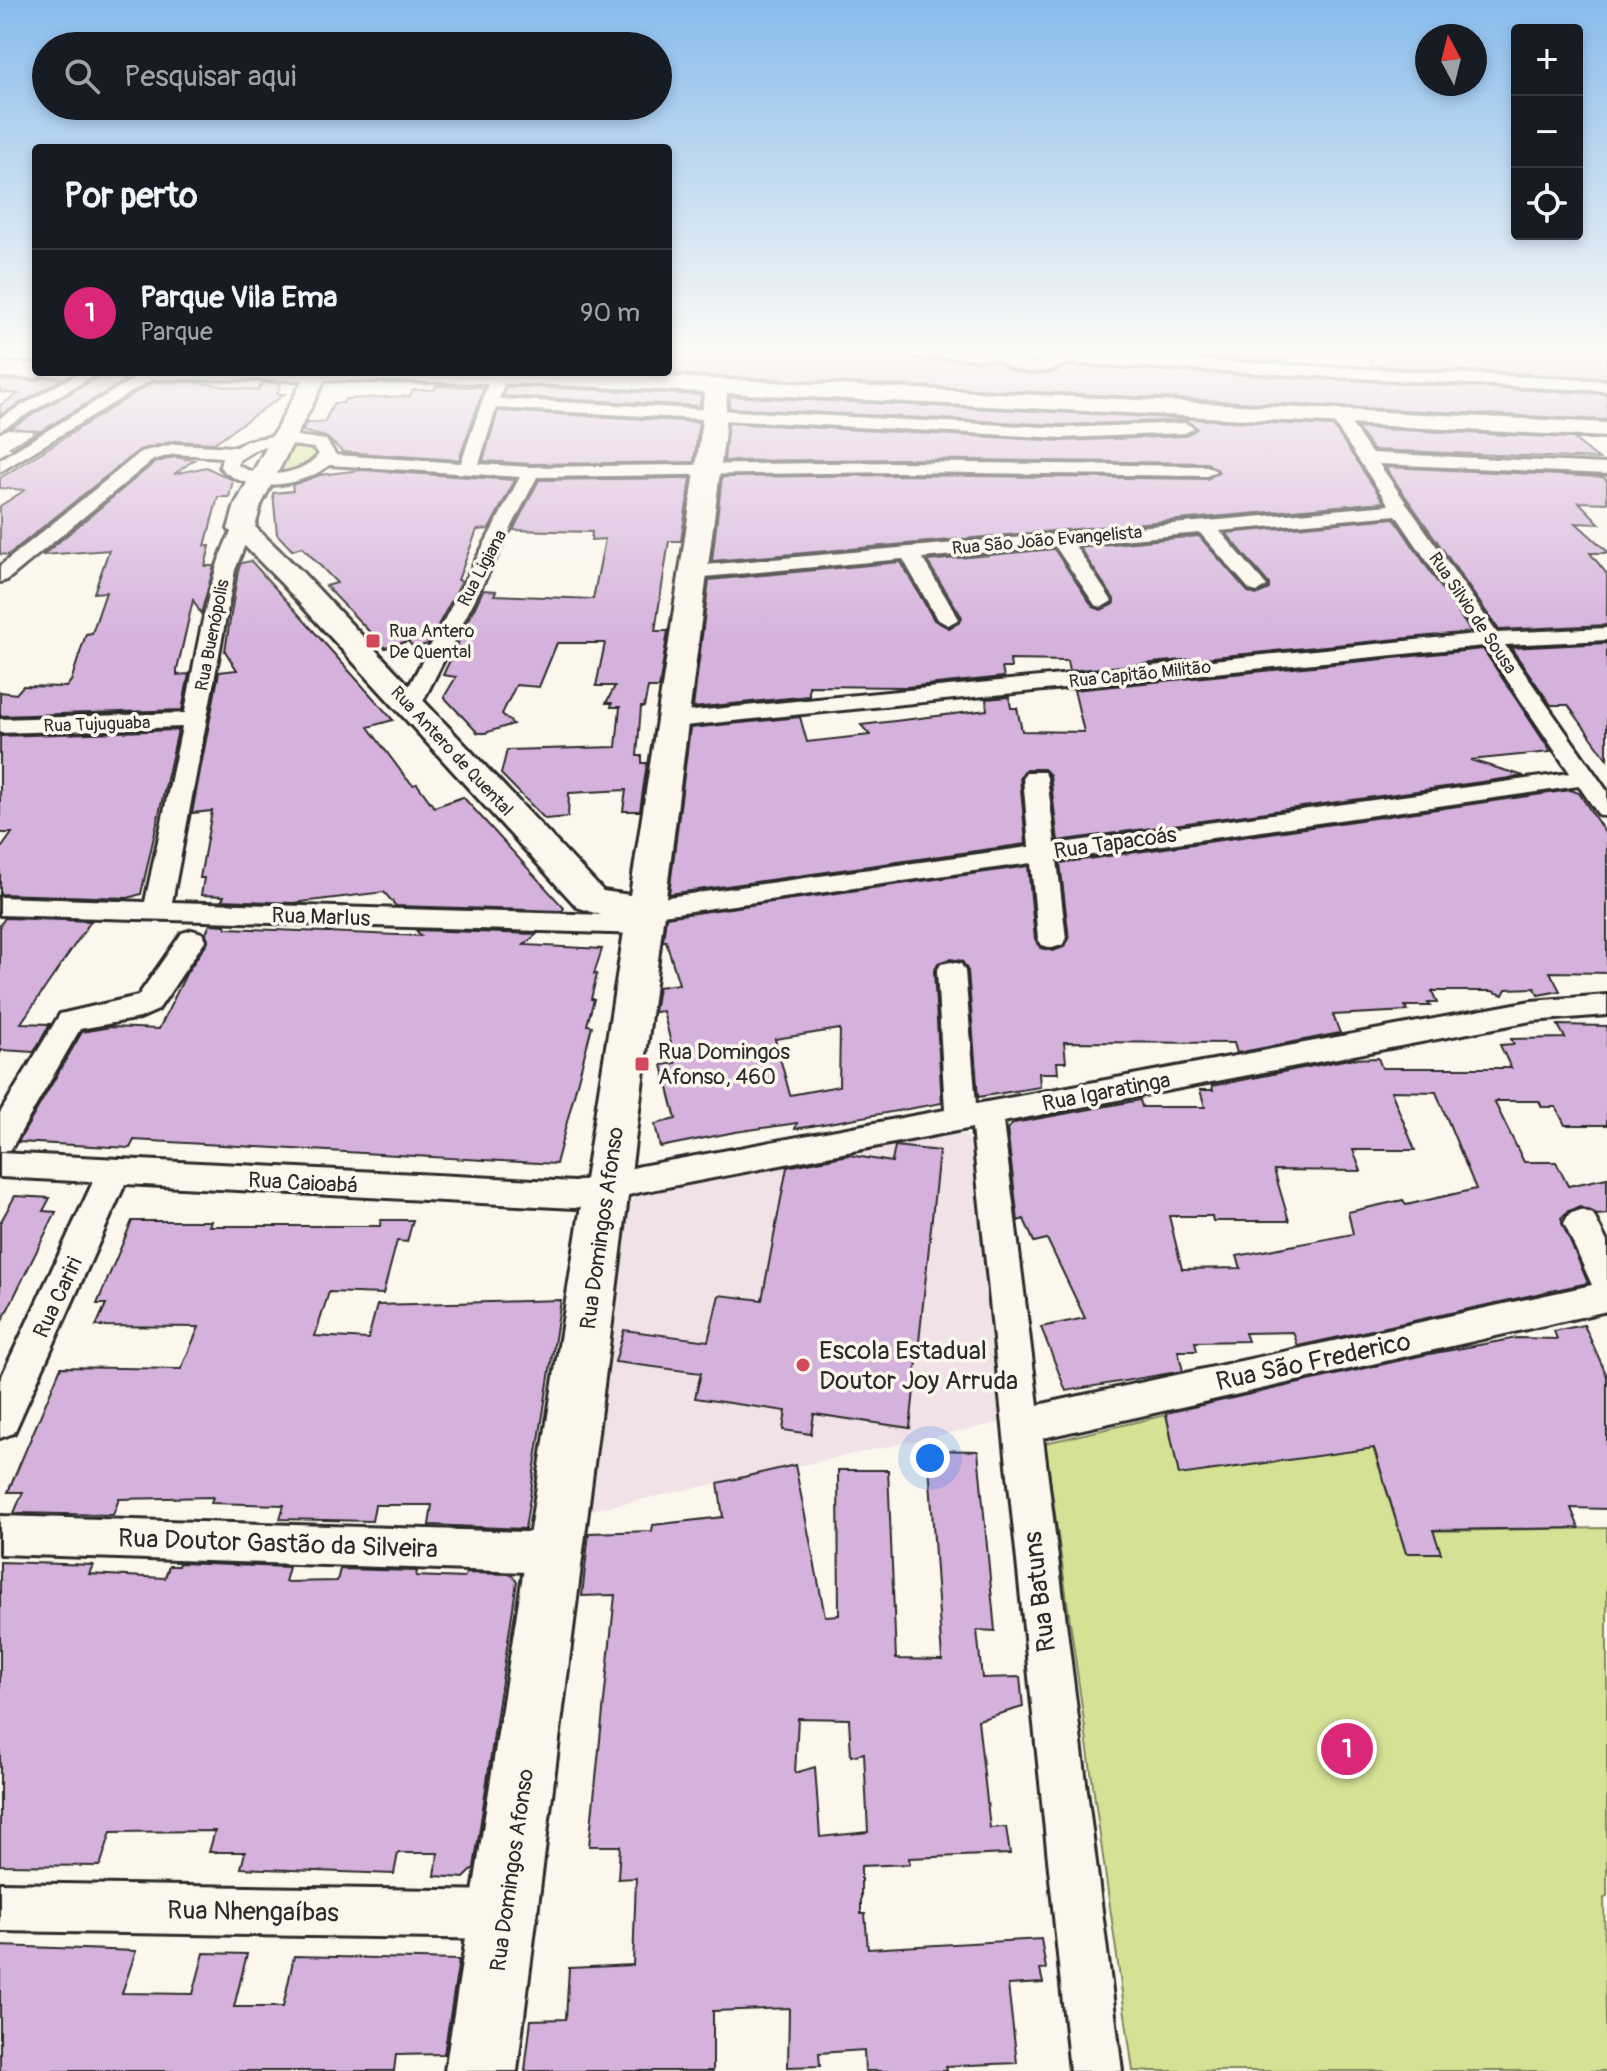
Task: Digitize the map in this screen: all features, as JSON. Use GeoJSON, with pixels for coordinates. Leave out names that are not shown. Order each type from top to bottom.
{"type":"FeatureCollection","features":[{"type":"Feature","properties":{"kind":"street"},"geometry":{"type":"LineString","coordinates":[[0,467],[33,447]]}},
{"type":"Feature","properties":{"kind":"street"},"geometry":{"type":"LineString","coordinates":[[0,576],[147,456],[174,449],[237,452],[250,447]]}},
{"type":"Feature","properties":{"kind":"street","name":"Rua Buenópolis"},"geometry":{"type":"LineString","coordinates":[[157,912],[225,570],[248,505],[279,447]]}},
{"type":"Feature","properties":{"kind":"street"},"geometry":{"type":"LineString","coordinates":[[237,452],[228,462],[233,472],[262,479],[293,476],[318,466],[328,454],[322,447]]}},
{"type":"Feature","properties":{"kind":"street"},"geometry":{"type":"LineString","coordinates":[[468,469],[475,447]]}},
{"type":"Feature","properties":{"kind":"street","name":"Rua Domingos Afonso"},"geometry":{"type":"LineString","coordinates":[[481,2071],[711,447]]}},
{"type":"Feature","properties":{"kind":"street"},"geometry":{"type":"LineString","coordinates":[[326,460],[531,472],[708,470],[895,447]]}},
{"type":"Feature","properties":{"kind":"street"},"geometry":{"type":"LineString","coordinates":[[1194,447],[1218,491]]}},
{"type":"Feature","properties":{"kind":"street","name":"Rua Silvio de Sousa"},"geometry":{"type":"LineString","coordinates":[[1359,447],[1600,796]]}},
{"type":"Feature","properties":{"kind":"street"},"geometry":{"type":"LineString","coordinates":[[1367,458],[1607,469]]}},
{"type":"Feature","properties":{"kind":"street","name":"Rua Ligiana"},"geometry":{"type":"LineString","coordinates":[[410,705],[531,472]]}},
{"type":"Feature","properties":{"kind":"street","name":"Rua São João Evangelista"},"geometry":{"type":"LineString","coordinates":[[693,572],[1402,509]]}},
{"type":"Feature","properties":{"kind":"street"},"geometry":{"type":"LineString","coordinates":[[1205,526],[1257,586]]}},
{"type":"Feature","properties":{"kind":"street","name":"Rua Antero de Quental"},"geometry":{"type":"LineString","coordinates":[[241,529],[292,578],[590,899],[644,917]]}},
{"type":"Feature","properties":{"kind":"street"},"geometry":{"type":"LineString","coordinates":[[1060,538],[1102,601]]}},
{"type":"Feature","properties":{"kind":"street"},"geometry":{"type":"LineString","coordinates":[[909,552],[948,619]]}},
{"type":"Feature","properties":{"kind":"street","name":"Rua Capitão Militão"},"geometry":{"type":"LineString","coordinates":[[674,720],[1489,638],[1607,634]]}},
{"type":"Feature","properties":{"kind":"street","name":"Rua Tujuguaba"},"geometry":{"type":"LineString","coordinates":[[0,726],[195,720]]}},
{"type":"Feature","properties":{"kind":"street"},"geometry":{"type":"LineString","coordinates":[[1035,777],[1052,939]]}},
{"type":"Feature","properties":{"kind":"street","name":"Rua Tapacoás"},"geometry":{"type":"LineString","coordinates":[[644,917],[1044,852],[1600,796]]}},
{"type":"Feature","properties":{"kind":"street","name":"Rua Marlus"},"geometry":{"type":"LineString","coordinates":[[0,906],[157,912],[644,917]]}},
{"type":"Feature","properties":{"kind":"street"},"geometry":{"type":"LineString","coordinates":[[0,1140],[70,1021],[140,1008],[148,1003],[192,939]]}},
{"type":"Feature","properties":{"kind":"street","name":"Rua Batuns"},"geometry":{"type":"LineString","coordinates":[[951,971],[1020,1426],[1096,2071]]}},
{"type":"Feature","properties":{"kind":"street","name":"Rua Igaratinga"},"geometry":{"type":"LineString","coordinates":[[606,1189],[641,1179],[1531,1011],[1607,1005]]}},
{"type":"Feature","properties":{"kind":"street","name":"Rua Caioabá"},"geometry":{"type":"LineString","coordinates":[[0,1165],[543,1194],[575,1195],[606,1189]]}},
{"type":"Feature","properties":{"kind":"street","name":"Rua Cariri"},"geometry":{"type":"LineString","coordinates":[[0,1421],[14,1362],[114,1172]]}},
{"type":"Feature","properties":{"kind":"street"},"geometry":{"type":"LineString","coordinates":[[1581,1223],[1607,1280]]}},
{"type":"Feature","properties":{"kind":"street","name":"Rua São Frederico"},"geometry":{"type":"LineString","coordinates":[[1020,1426],[1607,1296]]}},
{"type":"Feature","properties":{"kind":"street","name":"Rua Doutor Gastão da Silveira"},"geometry":{"type":"LineString","coordinates":[[0,1535],[556,1553]]}},
{"type":"Feature","properties":{"kind":"street","name":"Rua Nhengaíbas"},"geometry":{"type":"LineString","coordinates":[[0,1907],[505,1915]]}},
{"type":"Feature","properties":{"kind":"shaded area","name":"Escola Estadual Doutor Joy Arruda"},"geometry":{"type":"Polygon","coordinates":[[[959,1133],[974,1144],[1003,1422],[592,1510],[627,1211],[635,1197],[648,1191],[959,1133]]]}},
{"type":"Feature","properties":{"kind":"green space"},"geometry":{"type":"Polygon","coordinates":[[[288,447],[314,447],[321,453],[308,469],[272,476],[288,447]]]}},
{"type":"Feature","properties":{"kind":"green space"},"geometry":{"type":"Polygon","coordinates":[[[1166,1415],[1179,1474],[1373,1448],[1406,1553],[1440,1553],[1433,1531],[1607,1528],[1607,1897],[1604,1898],[1607,2071],[1133,2071],[1045,1443],[1166,1415]]]}},
{"type":"Feature","properties":{"kind":"building"},"geometry":{"type":"Polygon","coordinates":[[[50,447],[152,447],[139,450],[8,555],[0,554],[0,506],[25,490],[0,488],[0,478],[50,447]]]}},
{"type":"Feature","properties":{"kind":"building"},"geometry":{"type":"Polygon","coordinates":[[[337,447],[464,447],[459,460],[343,452],[337,447]]]}},
{"type":"Feature","properties":{"kind":"building"},"geometry":{"type":"Polygon","coordinates":[[[487,447],[696,447],[694,462],[531,464],[483,461],[487,447]]]}},
{"type":"Feature","properties":{"kind":"building"},"geometry":{"type":"Polygon","coordinates":[[[726,447],[1347,447],[1384,502],[712,561],[722,477],[901,475],[1207,479],[1219,472],[1207,463],[901,459],[724,461],[726,447]]]}},
{"type":"Feature","properties":{"kind":"building"},"geometry":{"type":"Polygon","coordinates":[[[1371,447],[1584,447],[1599,459],[1373,450],[1371,447]]]}},
{"type":"Feature","properties":{"kind":"building"},"geometry":{"type":"Polygon","coordinates":[[[174,457],[194,460],[174,474],[206,467],[233,480],[229,497],[218,497],[205,546],[210,546],[205,566],[214,566],[201,614],[193,600],[177,670],[177,675],[189,674],[182,710],[0,716],[0,692],[16,694],[23,686],[66,687],[71,681],[86,634],[92,633],[106,592],[94,593],[109,550],[43,555],[154,463],[174,457]]]}},
{"type":"Feature","properties":{"kind":"building"},"geometry":{"type":"Polygon","coordinates":[[[1385,467],[1603,477],[1607,481],[1607,503],[1579,502],[1600,524],[1576,523],[1607,551],[1590,553],[1607,574],[1607,625],[1499,630],[1385,467]]]}},
{"type":"Feature","properties":{"kind":"building"},"geometry":{"type":"Polygon","coordinates":[[[361,470],[515,480],[489,529],[477,530],[458,580],[462,581],[428,644],[414,648],[408,641],[385,648],[326,586],[337,583],[302,547],[292,550],[277,534],[273,493],[293,491],[292,485],[320,475],[361,470]]]}},
{"type":"Feature","properties":{"kind":"building"},"geometry":{"type":"Polygon","coordinates":[[[691,478],[681,541],[669,541],[655,631],[668,631],[659,688],[648,688],[644,707],[641,707],[637,756],[642,756],[642,763],[647,763],[640,811],[623,811],[626,790],[569,793],[568,817],[545,819],[501,774],[507,750],[616,747],[620,707],[611,707],[612,703],[606,703],[615,686],[596,686],[605,643],[557,643],[539,687],[516,685],[502,714],[513,724],[485,733],[478,733],[444,697],[456,677],[443,675],[483,590],[496,591],[494,595],[593,599],[605,539],[591,540],[592,532],[513,530],[539,480],[691,478]]]}},
{"type":"Feature","properties":{"kind":"building"},"geometry":{"type":"Polygon","coordinates":[[[1394,518],[1471,632],[1069,671],[1067,661],[1010,660],[1011,668],[1002,668],[1004,677],[907,687],[809,686],[809,696],[693,708],[709,580],[901,562],[934,620],[949,628],[960,622],[962,617],[927,561],[1054,549],[1093,607],[1101,610],[1114,604],[1114,599],[1079,547],[1199,536],[1248,592],[1256,595],[1269,589],[1269,584],[1226,533],[1394,518]]]}},
{"type":"Feature","properties":{"kind":"building"},"geometry":{"type":"Polygon","coordinates":[[[251,561],[393,720],[368,727],[406,778],[413,785],[417,784],[434,807],[463,797],[564,908],[562,911],[396,906],[384,892],[293,903],[222,900],[224,896],[201,895],[204,878],[200,878],[212,811],[192,813],[219,672],[237,670],[225,651],[238,571],[241,563],[251,561]]]}},
{"type":"Feature","properties":{"kind":"building"},"geometry":{"type":"Polygon","coordinates":[[[1607,643],[1607,759],[1568,705],[1551,705],[1511,648],[1607,643]]]}},
{"type":"Feature","properties":{"kind":"building"},"geometry":{"type":"Polygon","coordinates":[[[1483,649],[1551,752],[1470,760],[1524,776],[1058,841],[1050,775],[1044,769],[1026,769],[1020,777],[1026,844],[669,894],[690,728],[800,717],[807,742],[870,735],[861,725],[987,710],[986,699],[1009,697],[1011,708],[1017,708],[1022,731],[1084,732],[1074,690],[1483,649]]]}},
{"type":"Feature","properties":{"kind":"building"},"geometry":{"type":"Polygon","coordinates":[[[178,730],[141,894],[128,898],[0,894],[0,850],[12,833],[0,833],[0,736],[178,730]]]}},
{"type":"Feature","properties":{"kind":"building"},"geometry":{"type":"Polygon","coordinates":[[[1570,790],[1579,793],[1607,836],[1607,973],[1550,972],[1560,991],[1538,995],[1535,988],[1506,989],[1503,995],[1492,991],[1432,991],[1437,1003],[1428,1003],[1430,1006],[1405,1006],[1408,1011],[1333,1015],[1340,1033],[1237,1053],[1234,1043],[1064,1042],[1066,1062],[1057,1062],[1058,1073],[1039,1073],[1040,1087],[978,1097],[968,971],[962,961],[950,959],[938,963],[934,971],[942,1103],[795,1129],[797,1123],[735,1132],[660,1147],[655,1124],[676,1119],[662,1065],[676,1063],[663,1011],[654,1012],[658,987],[679,984],[666,941],[663,941],[666,917],[1028,866],[1035,939],[1041,948],[1053,951],[1064,947],[1069,939],[1060,863],[1570,790]],[[840,1029],[775,1039],[790,1095],[839,1086],[840,1029]]]}},
{"type":"Feature","properties":{"kind":"building"},"geometry":{"type":"Polygon","coordinates":[[[5,918],[91,921],[21,1023],[50,1024],[34,1052],[2,1050],[0,1053],[0,925],[5,918]]]}},
{"type":"Feature","properties":{"kind":"building"},"geometry":{"type":"Polygon","coordinates":[[[210,924],[225,925],[226,928],[421,936],[416,930],[537,934],[524,945],[602,949],[594,974],[597,974],[591,999],[594,999],[587,1025],[592,1026],[556,1164],[134,1140],[130,1148],[18,1142],[82,1032],[110,1027],[159,1029],[186,974],[208,941],[206,933],[210,924]]]}},
{"type":"Feature","properties":{"kind":"building"},"geometry":{"type":"Polygon","coordinates":[[[1558,1025],[1607,1026],[1607,1125],[1565,1125],[1556,1107],[1542,1107],[1539,1101],[1494,1101],[1524,1162],[1556,1162],[1568,1186],[1607,1178],[1607,1214],[1597,1215],[1580,1207],[1568,1211],[1561,1218],[1588,1283],[1298,1346],[1293,1332],[1245,1333],[1248,1341],[1195,1342],[1197,1351],[1178,1351],[1183,1371],[1066,1391],[1041,1327],[1085,1318],[1047,1239],[1034,1242],[1024,1219],[1018,1221],[1007,1129],[1014,1123],[1140,1100],[1142,1107],[1205,1107],[1200,1090],[1213,1090],[1212,1086],[1349,1059],[1378,1058],[1382,1068],[1511,1068],[1500,1045],[1514,1044],[1511,1039],[1565,1038],[1558,1025]],[[1391,1091],[1415,1150],[1353,1150],[1361,1171],[1274,1170],[1289,1221],[1213,1221],[1212,1216],[1169,1216],[1182,1269],[1241,1268],[1237,1256],[1353,1234],[1348,1212],[1403,1200],[1406,1205],[1476,1189],[1436,1092],[1391,1091]]]}},
{"type":"Feature","properties":{"kind":"building"},"geometry":{"type":"Polygon","coordinates":[[[895,1146],[939,1151],[910,1428],[814,1414],[811,1434],[783,1430],[786,1411],[695,1398],[701,1373],[615,1362],[624,1330],[708,1341],[719,1295],[762,1300],[787,1167],[849,1155],[892,1162],[895,1146]]]}},
{"type":"Feature","properties":{"kind":"building"},"geometry":{"type":"Polygon","coordinates":[[[15,1196],[50,1198],[43,1211],[56,1212],[0,1325],[0,1223],[15,1196]]]}},
{"type":"Feature","properties":{"kind":"building"},"geometry":{"type":"Polygon","coordinates":[[[381,1220],[413,1220],[407,1242],[397,1241],[383,1294],[329,1292],[315,1336],[368,1339],[377,1305],[561,1300],[525,1529],[429,1525],[432,1505],[375,1505],[372,1521],[280,1519],[284,1505],[211,1503],[213,1497],[119,1499],[113,1515],[14,1513],[23,1492],[8,1492],[61,1367],[181,1369],[199,1327],[96,1326],[106,1304],[97,1304],[132,1221],[211,1221],[209,1226],[380,1226],[381,1220]]]}},
{"type":"Feature","properties":{"kind":"building"},"geometry":{"type":"Polygon","coordinates":[[[1584,1325],[1607,1376],[1607,1509],[1571,1508],[1579,1528],[1433,1530],[1441,1553],[1406,1553],[1374,1448],[1179,1475],[1166,1413],[1424,1355],[1517,1338],[1557,1339],[1554,1331],[1584,1325]]]}},
{"type":"Feature","properties":{"kind":"building"},"geometry":{"type":"Polygon","coordinates":[[[928,1450],[978,1451],[995,1631],[977,1630],[982,1678],[1020,1677],[1023,1707],[978,1720],[990,1828],[1006,1827],[1010,1854],[909,1858],[910,1864],[861,1866],[861,1914],[865,1914],[868,1949],[1041,1939],[1046,1969],[1040,1970],[1043,1983],[1008,1985],[1017,2063],[946,2066],[947,2071],[865,2071],[864,2050],[819,2053],[820,2066],[788,2067],[789,2008],[713,2011],[713,2071],[525,2071],[531,2020],[566,2019],[569,1968],[633,1965],[636,1878],[618,1879],[620,1846],[589,1846],[615,1595],[582,1596],[589,1533],[652,1531],[653,1525],[723,1517],[718,1483],[795,1465],[825,1616],[839,1615],[838,1470],[888,1470],[896,1659],[942,1660],[928,1450]],[[798,1718],[795,1773],[815,1767],[820,1837],[868,1832],[864,1753],[851,1756],[849,1719],[798,1718]]]}},
{"type":"Feature","properties":{"kind":"building"},"geometry":{"type":"Polygon","coordinates":[[[0,1562],[93,1565],[89,1574],[165,1578],[169,1566],[178,1566],[179,1563],[289,1567],[285,1582],[337,1581],[340,1569],[417,1571],[416,1576],[464,1578],[466,1573],[511,1574],[517,1581],[474,1868],[464,1878],[435,1876],[438,1853],[398,1853],[394,1874],[241,1868],[245,1852],[209,1852],[215,1831],[111,1832],[100,1866],[0,1865],[0,1562]]]}},
{"type":"Feature","properties":{"kind":"building"},"geometry":{"type":"Polygon","coordinates":[[[0,1946],[136,1951],[122,1993],[193,1994],[204,1953],[247,1954],[234,2007],[283,2007],[294,1956],[459,1960],[444,2054],[396,2055],[394,2071],[0,2071],[0,1946]]]}},
{"type":"Feature","properties":{"kind":"place","name":"Rua Antero De Quental"},"geometry":{"type":"Point","coordinates":[373,641]}},
{"type":"Feature","properties":{"kind":"place","name":"Rua Domingos Afonso, 460"},"geometry":{"type":"Point","coordinates":[642,1064]}},
{"type":"Feature","properties":{"kind":"place","name":"Escola Estadual Doutor Joy Arruda"},"geometry":{"type":"Point","coordinates":[803,1365]}},
{"type":"Feature","properties":{"kind":"place","name":"Parque Vila Ema"},"geometry":{"type":"Point","coordinates":[1347,1749]}}]}
